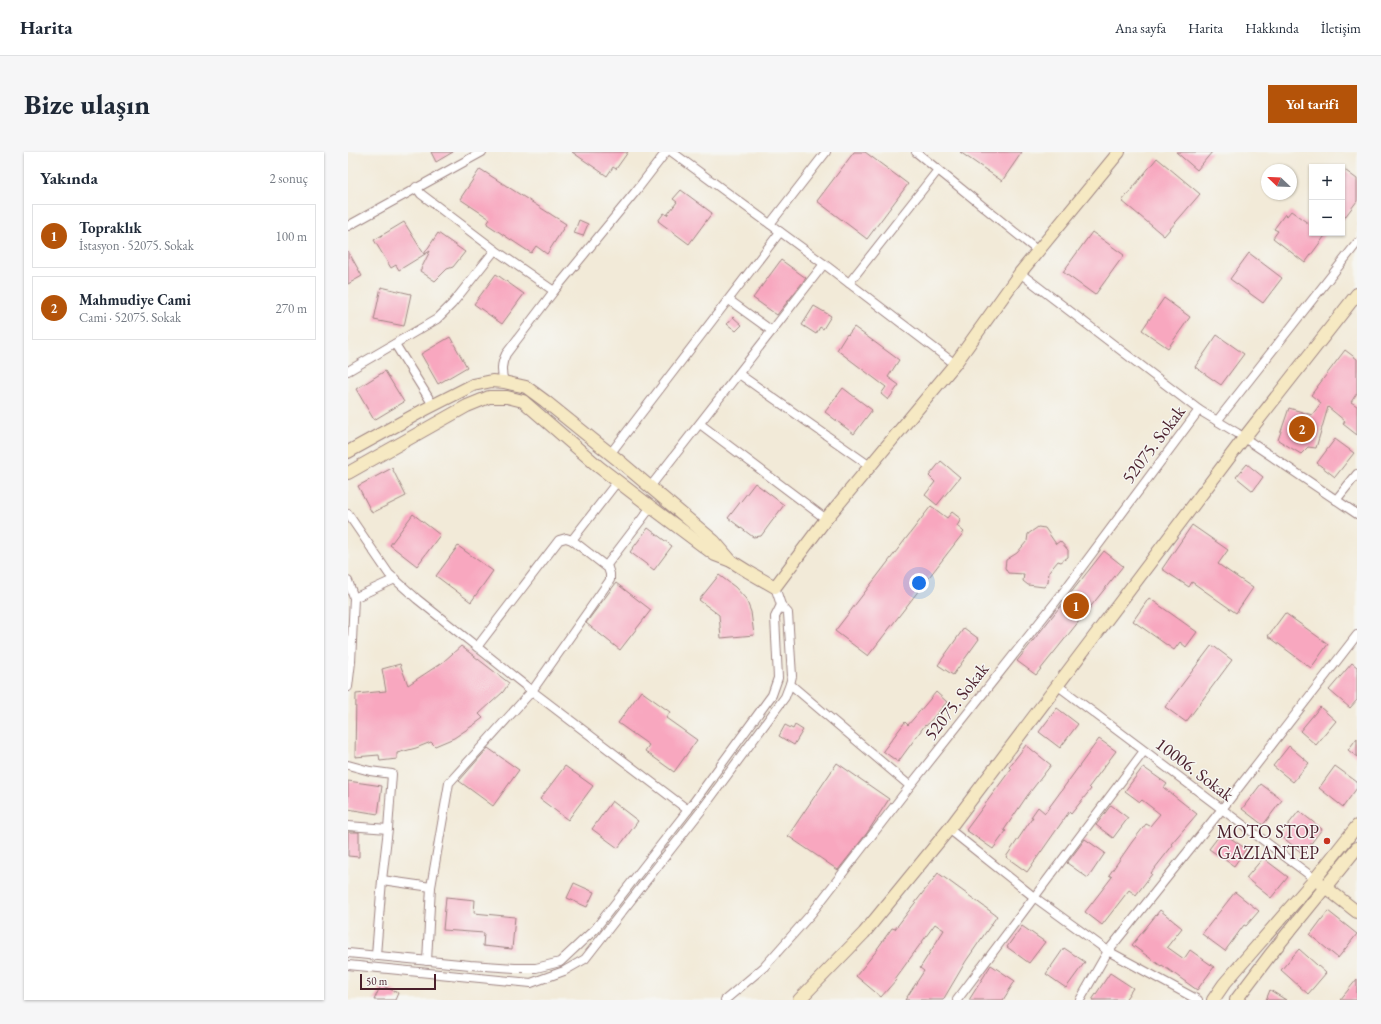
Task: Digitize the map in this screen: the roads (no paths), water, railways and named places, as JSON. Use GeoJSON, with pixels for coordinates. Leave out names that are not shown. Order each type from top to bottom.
{"type":"FeatureCollection","features":[{"type":"Feature","properties":{"kind":"street"},"geometry":{"type":"LineString","coordinates":[[348,226],[416,187],[482,152]]}},
{"type":"Feature","properties":{"kind":"street"},"geometry":{"type":"LineString","coordinates":[[504,382],[501,372],[502,361],[504,358],[554,291],[666,152]]}},
{"type":"Feature","properties":{"kind":"street"},"geometry":{"type":"LineString","coordinates":[[672,152],[956,364]]}},
{"type":"Feature","properties":{"kind":"street"},"geometry":{"type":"LineString","coordinates":[[770,224],[826,152]]}},
{"type":"Feature","properties":{"kind":"street"},"geometry":{"type":"LineString","coordinates":[[916,152],[1038,251]]}},
{"type":"Feature","properties":{"kind":"street"},"geometry":{"type":"LineString","coordinates":[[775,587],[826,519],[956,364],[1020,273],[1119,152]]}},
{"type":"Feature","properties":{"kind":"street"},"geometry":{"type":"LineString","coordinates":[[849,283],[938,170]]}},
{"type":"Feature","properties":{"kind":"street"},"geometry":{"type":"LineString","coordinates":[[416,187],[421,194],[494,250],[554,291]]}},
{"type":"Feature","properties":{"kind":"street"},"geometry":{"type":"LineString","coordinates":[[610,454],[780,232]]}},
{"type":"Feature","properties":{"kind":"street"},"geometry":{"type":"LineString","coordinates":[[1217,421],[1357,243]]}},
{"type":"Feature","properties":{"kind":"street"},"geometry":{"type":"LineString","coordinates":[[348,371],[437,319],[452,304],[494,250]]}},
{"type":"Feature","properties":{"kind":"street"},"geometry":{"type":"LineString","coordinates":[[650,487],[824,264]]}},
{"type":"Feature","properties":{"kind":"street"},"geometry":{"type":"LineString","coordinates":[[1020,273],[1199,410],[1244,438],[1357,514]]}},
{"type":"Feature","properties":{"kind":"street"},"geometry":{"type":"LineString","coordinates":[[799,1000],[864,933],[949,829],[1244,438],[1357,294]]}},
{"type":"Feature","properties":{"kind":"street"},"geometry":{"type":"LineString","coordinates":[[728,300],[772,331]]}},
{"type":"Feature","properties":{"kind":"street"},"geometry":{"type":"LineString","coordinates":[[395,344],[433,405]]}},
{"type":"Feature","properties":{"kind":"street"},"geometry":{"type":"LineString","coordinates":[[739,374],[870,466]]}},
{"type":"Feature","properties":{"kind":"street"},"geometry":{"type":"LineString","coordinates":[[348,452],[433,405],[473,385],[492,381],[526,387],[610,454],[714,541],[731,561]]}},
{"type":"Feature","properties":{"kind":"street"},"geometry":{"type":"LineString","coordinates":[[348,473],[467,406],[489,397],[508,397],[523,401],[599,468],[715,556],[731,561],[775,587],[781,605],[788,613],[792,668],[790,684],[782,703],[700,812],[585,958],[575,965],[553,976],[531,983],[348,965]]}},
{"type":"Feature","properties":{"kind":"street","name":"52075. Sokak"},"geometry":{"type":"LineString","coordinates":[[725,1000],[764,967],[811,914],[1061,595],[1199,410]]}},
{"type":"Feature","properties":{"kind":"street"},"geometry":{"type":"LineString","coordinates":[[700,424],[826,519]]}},
{"type":"Feature","properties":{"kind":"street"},"geometry":{"type":"LineString","coordinates":[[1336,500],[1357,474]]}},
{"type":"Feature","properties":{"kind":"street"},"geometry":{"type":"LineString","coordinates":[[572,540],[617,482]]}},
{"type":"Feature","properties":{"kind":"street"},"geometry":{"type":"LineString","coordinates":[[606,566],[651,507]]}},
{"type":"Feature","properties":{"kind":"street"},"geometry":{"type":"LineString","coordinates":[[348,514],[389,574],[417,599],[688,810]]}},
{"type":"Feature","properties":{"kind":"street"},"geometry":{"type":"LineString","coordinates":[[427,961],[431,887],[449,783],[532,690],[610,580],[610,571],[606,566],[572,540],[563,539],[556,542],[477,647]]}},
{"type":"Feature","properties":{"kind":"street"},"geometry":{"type":"LineString","coordinates":[[354,598],[395,579]]}},
{"type":"Feature","properties":{"kind":"street"},"geometry":{"type":"LineString","coordinates":[[348,581],[354,598],[351,662],[348,687]]}},
{"type":"Feature","properties":{"kind":"street"},"geometry":{"type":"LineString","coordinates":[[348,952],[427,961],[515,968],[536,968],[560,962],[595,929],[688,810],[772,695],[778,678],[775,617],[781,605]]}},
{"type":"Feature","properties":{"kind":"street"},"geometry":{"type":"LineString","coordinates":[[1080,1000],[1108,951],[1222,809],[1357,635]]}},
{"type":"Feature","properties":{"kind":"street"},"geometry":{"type":"LineString","coordinates":[[790,684],[910,786]]}},
{"type":"Feature","properties":{"kind":"street","name":"10006. Sokak"},"geometry":{"type":"LineString","coordinates":[[1057,685],[1315,879]]}},
{"type":"Feature","properties":{"kind":"street"},"geometry":{"type":"LineString","coordinates":[[957,1000],[1144,751]]}},
{"type":"Feature","properties":{"kind":"street"},"geometry":{"type":"LineString","coordinates":[[348,765],[370,771],[392,774],[376,955]]}},
{"type":"Feature","properties":{"kind":"street"},"geometry":{"type":"LineString","coordinates":[[348,826],[388,830]]}},
{"type":"Feature","properties":{"kind":"street"},"geometry":{"type":"LineString","coordinates":[[1213,1000],[1224,984],[1315,879],[1357,826]]}},
{"type":"Feature","properties":{"kind":"street"},"geometry":{"type":"LineString","coordinates":[[949,829],[1034,897],[1108,951],[1198,1000]]}},
{"type":"Feature","properties":{"kind":"street"},"geometry":{"type":"LineString","coordinates":[[1236,1000],[1270,955],[1357,848]]}},
{"type":"Feature","properties":{"kind":"street"},"geometry":{"type":"LineString","coordinates":[[1315,879],[1357,912]]}},
{"type":"Feature","properties":{"kind":"street"},"geometry":{"type":"LineString","coordinates":[[382,880],[431,887]]}},
{"type":"Feature","properties":{"kind":"place","name":"Mahmudiye Cami"},"geometry":{"type":"Point","coordinates":[1302,429]}},
{"type":"Feature","properties":{"kind":"place","name":"Topraklık"},"geometry":{"type":"Point","coordinates":[1076,606]}},
{"type":"Feature","properties":{"kind":"place","name":"MOTO STOP GAZIANTEP"},"geometry":{"type":"Point","coordinates":[1327,841]}}]}
